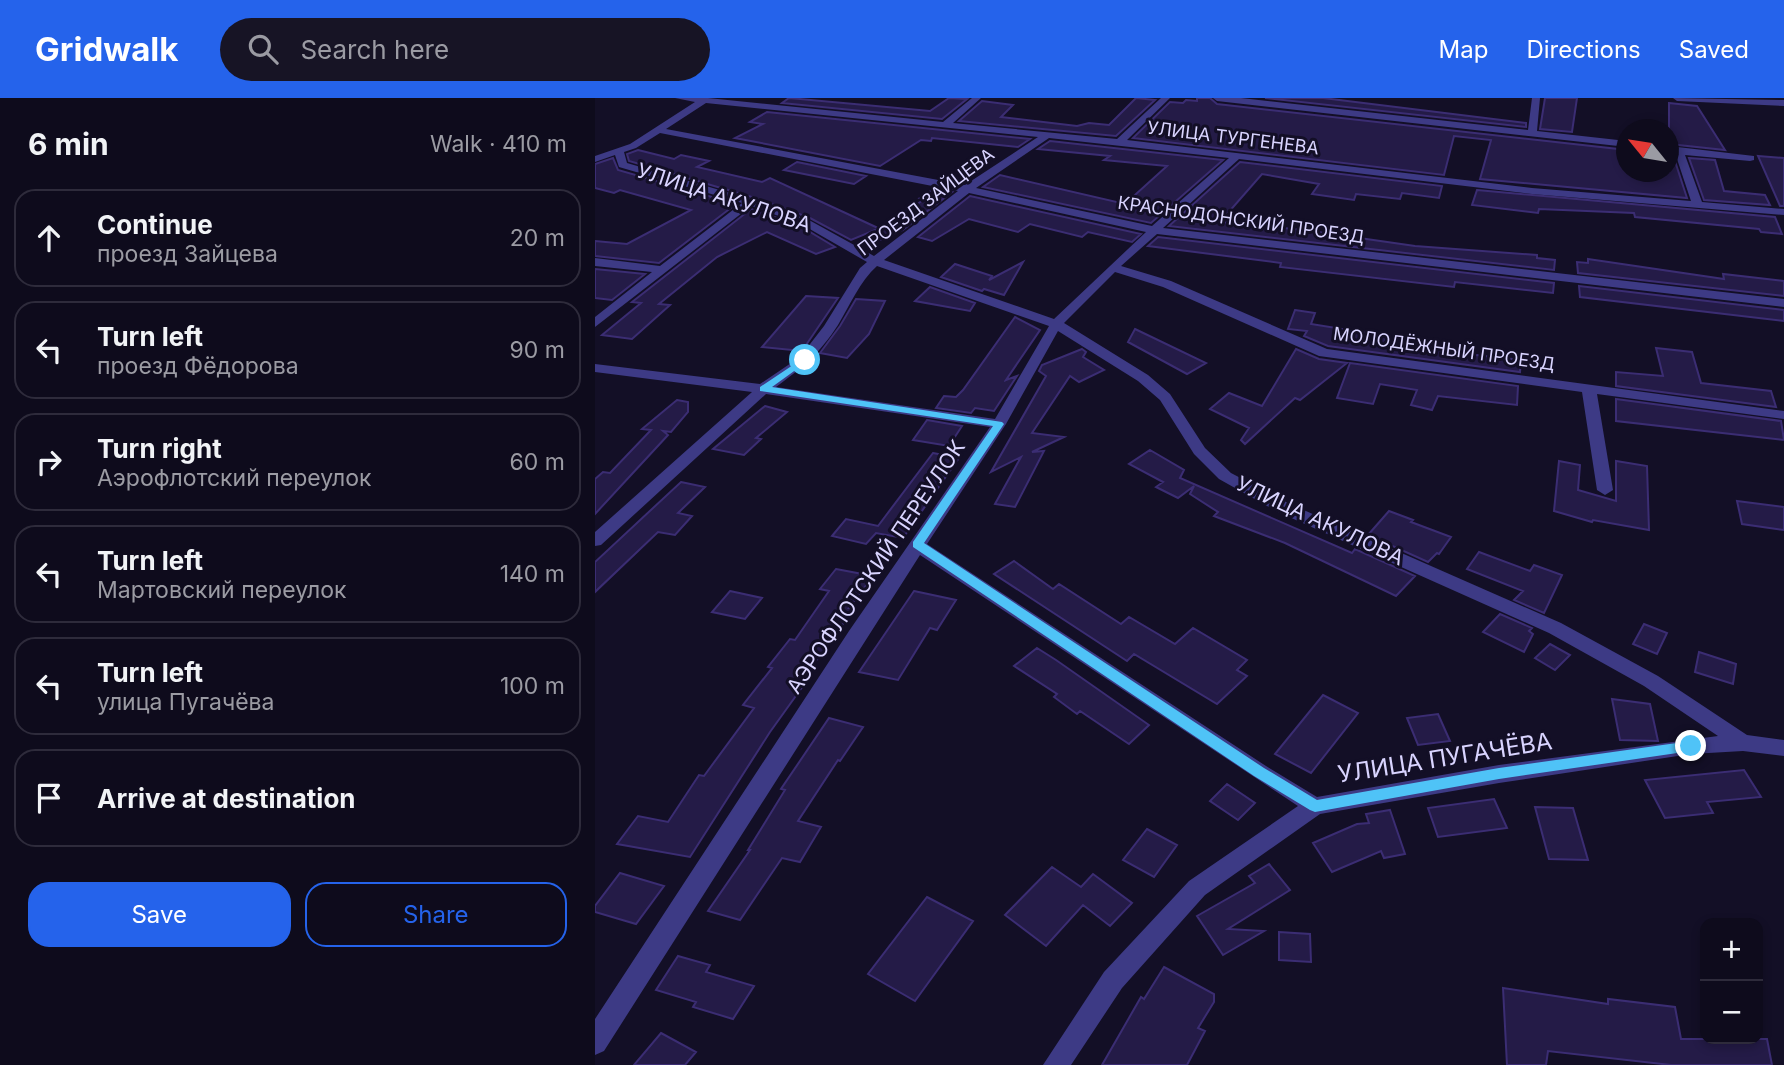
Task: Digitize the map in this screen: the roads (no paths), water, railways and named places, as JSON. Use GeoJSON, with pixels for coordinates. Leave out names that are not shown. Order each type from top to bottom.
{"type":"FeatureCollection","features":[{"type":"Feature","properties":{"kind":"street","name":"УЛИЦА ТУРГЕНЕВА"},"geometry":{"type":"LineString","coordinates":[[679,98],[1048,134],[1532,191],[1784,212]]}},
{"type":"Feature","properties":{"kind":"street"},"geometry":{"type":"LineString","coordinates":[[946,124],[977,98]]}},
{"type":"Feature","properties":{"kind":"street"},"geometry":{"type":"LineString","coordinates":[[1119,142],[1166,98]]}},
{"type":"Feature","properties":{"kind":"street"},"geometry":{"type":"LineString","coordinates":[[1217,98],[1616,143]]}},
{"type":"Feature","properties":{"kind":"street"},"geometry":{"type":"LineString","coordinates":[[1532,132],[1536,98]]}},
{"type":"Feature","properties":{"kind":"street"},"geometry":{"type":"LineString","coordinates":[[1677,98],[1784,103]]}},
{"type":"Feature","properties":{"kind":"street"},"geometry":{"type":"LineString","coordinates":[[595,159],[633,146],[706,99]]}},
{"type":"Feature","properties":{"kind":"street","name":"КРАСНОДОНСКИЙ ПРОЕЗД"},"geometry":{"type":"LineString","coordinates":[[658,130],[967,189],[1153,230],[1784,303]]}},
{"type":"Feature","properties":{"kind":"street","name":"ПРОЕЗД ЗАЙЦЕВА"},"geometry":{"type":"LineString","coordinates":[[595,541],[763,389],[805,360],[830,327],[864,271],[875,261],[967,189],[1048,134]]}},
{"type":"Feature","properties":{"kind":"street"},"geometry":{"type":"LineString","coordinates":[[1679,151],[1750,158]]}},
{"type":"Feature","properties":{"kind":"street","name":"УЛИЦА АКУЛОВА"},"geometry":{"type":"LineString","coordinates":[[619,152],[623,165],[750,202],[804,222],[875,261],[1056,324],[1143,378],[1165,397],[1199,451],[1225,476],[1284,508],[1555,628],[1651,681],[1743,743],[1780,751]]}},
{"type":"Feature","properties":{"kind":"street","name":"АЭРОФЛОТСКИЙ ПЕРЕУЛОК"},"geometry":{"type":"LineString","coordinates":[[595,1042],[917,544],[999,424],[1056,324],[1113,267],[1238,155]]}},
{"type":"Feature","properties":{"kind":"street"},"geometry":{"type":"LineString","coordinates":[[1679,162],[1697,204]]}},
{"type":"Feature","properties":{"kind":"street"},"geometry":{"type":"LineString","coordinates":[[595,323],[750,202]]}},
{"type":"Feature","properties":{"kind":"street"},"geometry":{"type":"LineString","coordinates":[[595,262],[663,270]]}},
{"type":"Feature","properties":{"kind":"street","name":"МОЛОДЁЖНЫЙ ПРОЕЗД"},"geometry":{"type":"LineString","coordinates":[[1113,267],[1167,284],[1324,353],[1784,415]]}},
{"type":"Feature","properties":{"kind":"street"},"geometry":{"type":"LineString","coordinates":[[595,368],[763,389],[999,424]]}},
{"type":"Feature","properties":{"kind":"street"},"geometry":{"type":"LineString","coordinates":[[1589,389],[1605,489]]}},
{"type":"Feature","properties":{"kind":"street"},"geometry":{"type":"LineString","coordinates":[[917,544],[1259,772],[1315,806]]}},
{"type":"Feature","properties":{"kind":"street","name":"УЛИЦА ПУГАЧЁВА"},"geometry":{"type":"LineString","coordinates":[[1056,1065],[1113,980],[1197,888],[1315,806],[1499,774],[1691,746],[1743,743]]}}]}
